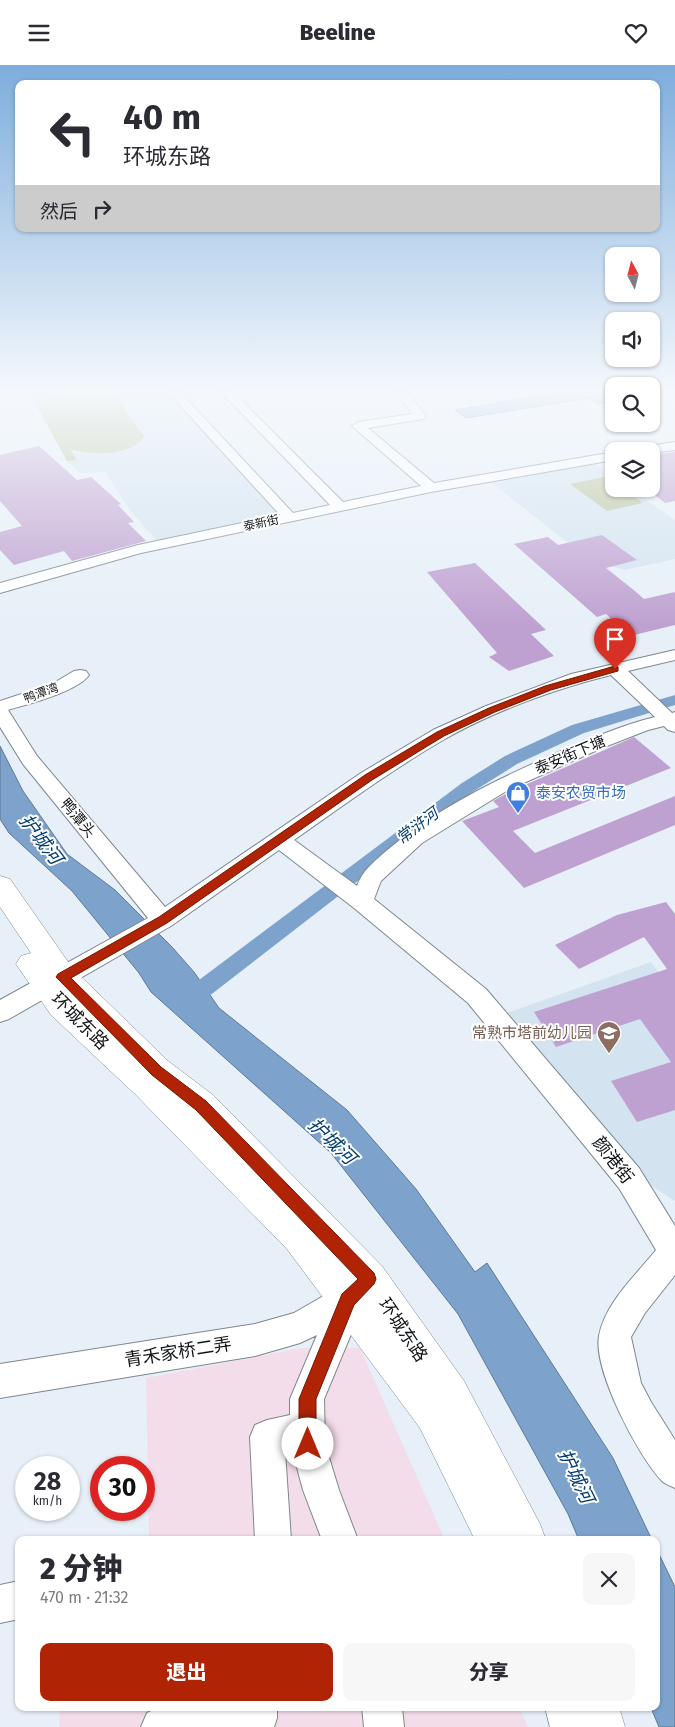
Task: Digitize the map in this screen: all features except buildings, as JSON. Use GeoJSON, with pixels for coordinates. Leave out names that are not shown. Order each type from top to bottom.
{"type":"FeatureCollection","features":[{"type":"Feature","properties":{"kind":"main road","name":"环城东路"},"geometry":{"type":"LineString","coordinates":[[0,886],[54,982],[62,1006],[147,1084],[300,1235],[358,1289],[449,1396],[522,1536]]}},
{"type":"Feature","properties":{"kind":"main road","name":"环城东路"},"geometry":{"type":"LineString","coordinates":[[0,917],[54,982]]}},
{"type":"Feature","properties":{"kind":"main road","name":"环城东路"},"geometry":{"type":"LineString","coordinates":[[358,1289],[435,1413],[497,1536]]}},
{"type":"Feature","properties":{"kind":"main road"},"geometry":{"type":"LineString","coordinates":[[571,1711],[575,1727]]}},
{"type":"Feature","properties":{"kind":"main road"},"geometry":{"type":"LineString","coordinates":[[595,1711],[600,1727]]}},
{"type":"Feature","properties":{"kind":"street"},"geometry":{"type":"LineString","coordinates":[[245,470],[289,517]]}},
{"type":"Feature","properties":{"kind":"street"},"geometry":{"type":"LineString","coordinates":[[303,470],[340,507]]}},
{"type":"Feature","properties":{"kind":"street"},"geometry":{"type":"LineString","coordinates":[[410,470],[431,488]]}},
{"type":"Feature","properties":{"kind":"street","name":"泰新街"},"geometry":{"type":"LineString","coordinates":[[0,588],[138,549],[431,488],[536,470]]}},
{"type":"Feature","properties":{"kind":"street"},"geometry":{"type":"LineString","coordinates":[[0,1012],[163,920],[368,778],[440,734],[492,710],[548,688],[615,669],[675,655]]}},
{"type":"Feature","properties":{"kind":"street"},"geometry":{"type":"LineString","coordinates":[[615,669],[637,691],[673,721]]}},
{"type":"Feature","properties":{"kind":"street","name":"鸭潭湾"},"geometry":{"type":"LineString","coordinates":[[0,707],[58,688],[80,675]]}},
{"type":"Feature","properties":{"kind":"street","name":"鸭潭头"},"geometry":{"type":"LineString","coordinates":[[0,712],[30,760],[163,920]]}},
{"type":"Feature","properties":{"kind":"street","name":"泰安街下塘"},"geometry":{"type":"LineString","coordinates":[[362,902],[372,877],[415,838],[501,785],[595,744],[642,726],[673,721]]}},
{"type":"Feature","properties":{"kind":"street","name":"颜港街"},"geometry":{"type":"LineString","coordinates":[[280,840],[362,902],[477,996],[629,1178],[674,1251],[628,1311],[615,1334],[618,1368],[630,1399],[675,1470]]}},
{"type":"Feature","properties":{"kind":"street"},"geometry":{"type":"LineString","coordinates":[[338,1536],[321,1490],[308,1444],[307,1399],[358,1289]]}},
{"type":"Feature","properties":{"kind":"street","name":"青禾家桥二弄"},"geometry":{"type":"LineString","coordinates":[[0,1381],[255,1340],[300,1327],[358,1289]]}},
{"type":"Feature","properties":{"kind":"street"},"geometry":{"type":"LineString","coordinates":[[273,1536],[268,1437],[307,1429]]}},
{"type":"Feature","properties":{"kind":"street"},"geometry":{"type":"LineString","coordinates":[[0,1604],[15,1601]]}},
{"type":"Feature","properties":{"kind":"street"},"geometry":{"type":"LineString","coordinates":[[160,1727],[257,1718],[257,1711]]}},
{"type":"Feature","properties":{"kind":"street"},"geometry":{"type":"LineString","coordinates":[[382,1711],[384,1727]]}},
{"type":"Feature","properties":{"kind":"shaded area"},"geometry":{"type":"Polygon","coordinates":[[[76,470],[242,470],[284,515],[157,541],[130,510],[105,472],[80,473],[76,470]]]}},
{"type":"Feature","properties":{"kind":"shaded area"},"geometry":{"type":"Polygon","coordinates":[[[554,470],[603,470],[605,471],[605,497],[642,497],[675,520],[675,559],[625,570],[591,561],[491,482],[554,470]]]}},
{"type":"Feature","properties":{"kind":"shaded area","name":"常熟市塔前幼儿园"},"geometry":{"type":"Polygon","coordinates":[[[651,962],[675,995],[675,1201],[638,1177],[577,1096],[507,1013],[651,962]]]}},
{"type":"Feature","properties":{"kind":"shaded area"},"geometry":{"type":"Polygon","coordinates":[[[301,1348],[360,1348],[443,1536],[149,1536],[149,1521],[155,1521],[155,1456],[147,1456],[146,1378],[301,1348]]]}},
{"type":"Feature","properties":{"kind":"shaded area"},"geometry":{"type":"Polygon","coordinates":[[[60,1711],[521,1711],[528,1727],[59,1727],[60,1711]]]}},
{"type":"Feature","properties":{"kind":"green space"},"geometry":{"type":"Polygon","coordinates":[[[604,477],[605,497],[634,497],[643,503],[607,511],[570,484],[604,477]]]}},
{"type":"Feature","properties":{"kind":"water","name":"护城河"},"geometry":{"type":"Polygon","coordinates":[[[0,746],[23,791],[67,854],[115,890],[172,947],[194,972],[219,1008],[347,1110],[416,1189],[475,1272],[487,1263],[613,1458],[650,1536],[577,1536],[568,1514],[458,1314],[331,1153],[151,992],[139,973],[72,891],[9,833],[0,819],[0,746]]]}},
{"type":"Feature","properties":{"kind":"water"},"geometry":{"type":"Polygon","coordinates":[[[660,1556],[675,1587],[675,1727],[659,1727],[652,1711],[660,1711],[660,1556]]]}},
{"type":"Feature","properties":{"kind":"waterway","name":"常浒河"},"geometry":{"type":"LineString","coordinates":[[187,1001],[468,787],[511,760],[578,729],[675,700]]}},
{"type":"Feature","properties":{"kind":"place","name":"泰安农贸市场"},"geometry":{"type":"Point","coordinates":[518,814]}},
{"type":"Feature","properties":{"kind":"place","name":"常熟市塔前幼儿园"},"geometry":{"type":"Point","coordinates":[609,1054]}},
{"type":"Feature","properties":{"kind":"route"},"geometry":{"type":"LineString","coordinates":[[308,1444],[307,1399],[348,1299],[369,1279],[201,1105],[157,1071],[63,977],[163,920],[368,778],[440,734],[492,710],[548,688],[615,669]]}}]}
